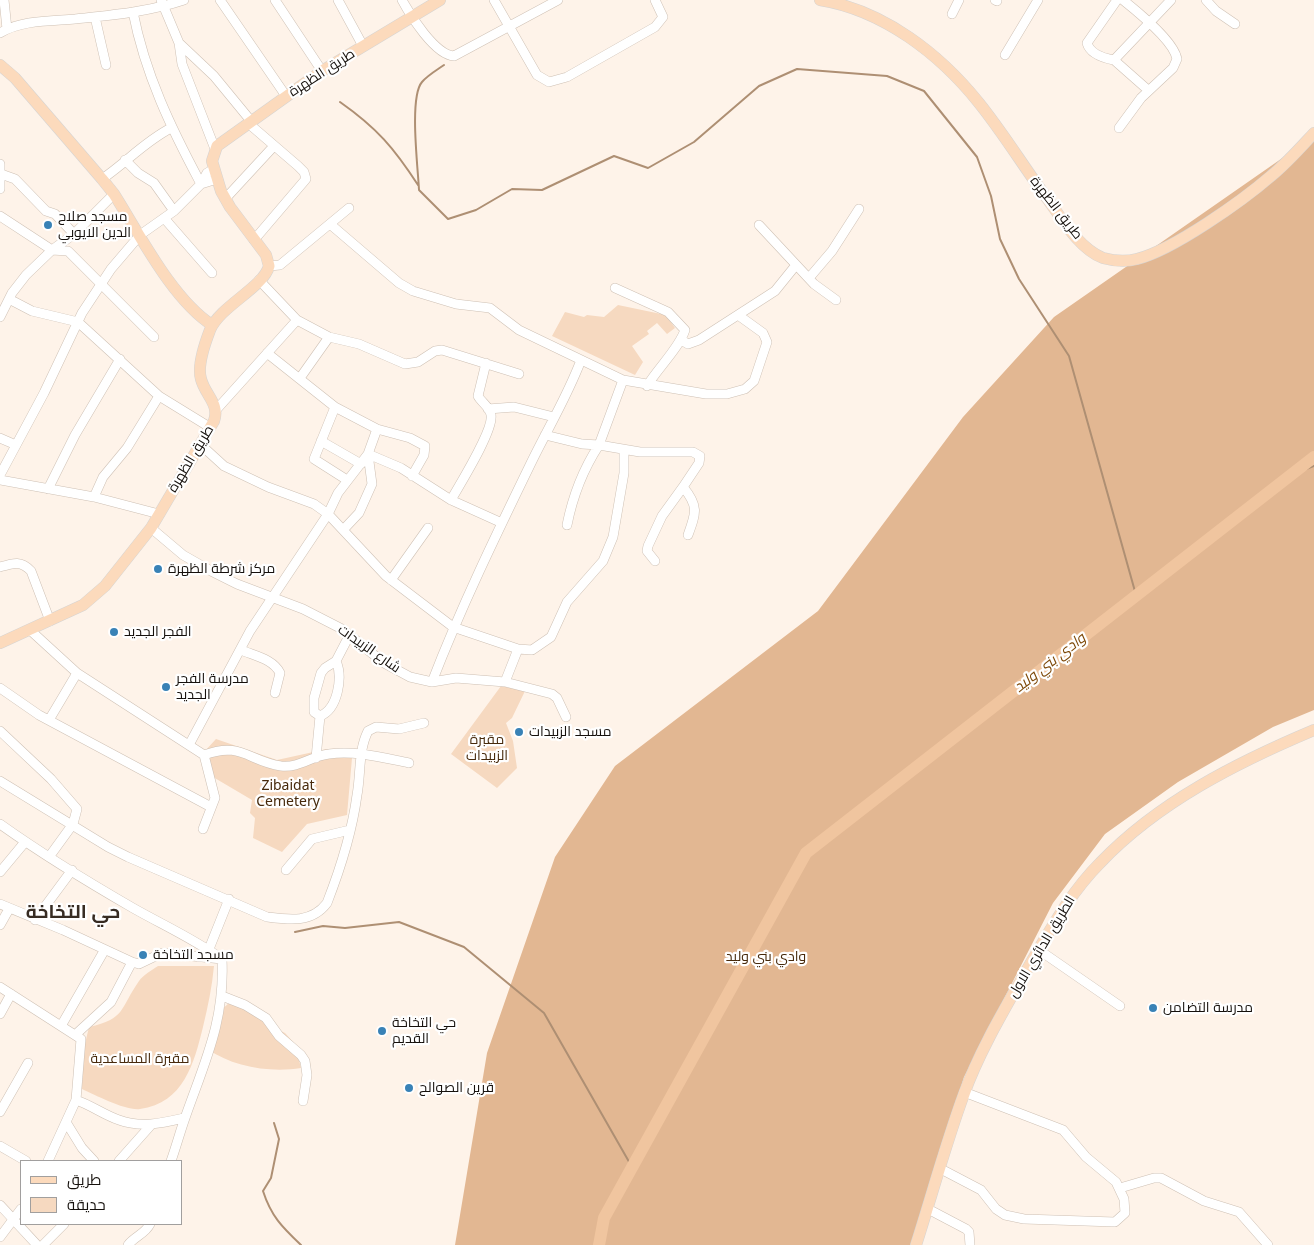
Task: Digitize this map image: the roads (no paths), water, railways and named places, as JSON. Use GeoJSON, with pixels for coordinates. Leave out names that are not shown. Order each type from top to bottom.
{"type":"FeatureCollection","features":[{"type":"Feature","properties":{"kind":"main road","name":"طريق الظهرة"},"geometry":{"type":"LineString","coordinates":[[215,149],[249,122],[322,71],[440,0]]}},
{"type":"Feature","properties":{"kind":"main road","name":"طريق الظهرة"},"geometry":{"type":"LineString","coordinates":[[820,0],[850,7],[872,16],[928,52],[978,102],[1068,227],[1090,251],[1104,258],[1120,261],[1136,260],[1150,255],[1190,232],[1253,191],[1292,156],[1314,133]]}},
{"type":"Feature","properties":{"kind":"main road"},"geometry":{"type":"LineString","coordinates":[[0,65],[15,78],[102,179],[114,194],[183,300],[193,311],[212,325]]}},
{"type":"Feature","properties":{"kind":"main road"},"geometry":{"type":"LineString","coordinates":[[215,149],[212,158],[215,174],[225,200],[266,255],[269,266]]}},
{"type":"Feature","properties":{"kind":"main road","name":"طريق الظهرة"},"geometry":{"type":"LineString","coordinates":[[0,643],[83,605],[94,597],[151,528],[211,428],[216,410],[200,374],[212,325],[218,317],[266,273],[269,266]]}},
{"type":"Feature","properties":{"kind":"main road","name":"الطريق الدائري الاول"},"geometry":{"type":"LineString","coordinates":[[916,1245],[964,1092],[995,1028],[1071,897],[1100,862],[1149,819],[1219,775],[1276,746],[1314,730]]}},
{"type":"Feature","properties":{"kind":"street"},"geometry":{"type":"LineString","coordinates":[[4,0],[3,31],[27,24],[133,12],[162,3],[184,0]]}},
{"type":"Feature","properties":{"kind":"street"},"geometry":{"type":"LineString","coordinates":[[220,0],[286,96]]}},
{"type":"Feature","properties":{"kind":"street"},"geometry":{"type":"LineString","coordinates":[[275,0],[322,71]]}},
{"type":"Feature","properties":{"kind":"street"},"geometry":{"type":"LineString","coordinates":[[338,0],[363,46]]}},
{"type":"Feature","properties":{"kind":"street"},"geometry":{"type":"LineString","coordinates":[[402,0],[411,18],[447,56],[461,53],[558,0]]}},
{"type":"Feature","properties":{"kind":"street"},"geometry":{"type":"LineString","coordinates":[[494,0],[537,75],[549,82],[556,82],[655,27],[663,17],[655,0]]}},
{"type":"Feature","properties":{"kind":"street"},"geometry":{"type":"LineString","coordinates":[[952,14],[959,0]]}},
{"type":"Feature","properties":{"kind":"street"},"geometry":{"type":"LineString","coordinates":[[1005,55],[1038,0]]}},
{"type":"Feature","properties":{"kind":"street"},"geometry":{"type":"LineString","coordinates":[[1117,0],[1087,43],[1089,49],[1098,56],[1114,60],[1148,90]]}},
{"type":"Feature","properties":{"kind":"street"},"geometry":{"type":"LineString","coordinates":[[1119,128],[1148,90],[1173,68],[1177,59],[1174,51],[1149,23],[1123,0]]}},
{"type":"Feature","properties":{"kind":"street"},"geometry":{"type":"LineString","coordinates":[[1114,60],[1171,0]]}},
{"type":"Feature","properties":{"kind":"street"},"geometry":{"type":"LineString","coordinates":[[1206,0],[1216,11],[1235,24]]}},
{"type":"Feature","properties":{"kind":"street"},"geometry":{"type":"LineString","coordinates":[[162,3],[179,43],[182,64],[215,149]]}},
{"type":"Feature","properties":{"kind":"street"},"geometry":{"type":"LineString","coordinates":[[133,12],[147,71],[171,128],[202,184]]}},
{"type":"Feature","properties":{"kind":"street"},"geometry":{"type":"LineString","coordinates":[[95,17],[106,65]]}},
{"type":"Feature","properties":{"kind":"street"},"geometry":{"type":"LineString","coordinates":[[179,43],[214,76],[249,122],[273,147],[304,172],[306,178],[254,240]]}},
{"type":"Feature","properties":{"kind":"street"},"geometry":{"type":"LineString","coordinates":[[102,179],[151,138],[171,128]]}},
{"type":"Feature","properties":{"kind":"street"},"geometry":{"type":"LineString","coordinates":[[225,200],[273,147]]}},
{"type":"Feature","properties":{"kind":"street"},"geometry":{"type":"LineString","coordinates":[[125,160],[138,173],[154,183],[174,211]]}},
{"type":"Feature","properties":{"kind":"street"},"geometry":{"type":"LineString","coordinates":[[0,164],[0,189]]}},
{"type":"Feature","properties":{"kind":"street"},"geometry":{"type":"LineString","coordinates":[[0,475],[44,393],[78,322],[101,283],[140,235],[174,211],[202,184],[207,173],[215,174]]}},
{"type":"Feature","properties":{"kind":"street"},"geometry":{"type":"LineString","coordinates":[[1,174],[15,179],[46,211],[55,214],[74,234]]}},
{"type":"Feature","properties":{"kind":"street"},"geometry":{"type":"LineString","coordinates":[[0,316],[17,285],[52,250],[74,234],[114,194]]}},
{"type":"Feature","properties":{"kind":"street"},"geometry":{"type":"LineString","coordinates":[[269,266],[280,265],[349,208]]}},
{"type":"Feature","properties":{"kind":"street"},"geometry":{"type":"LineString","coordinates":[[809,278],[832,251],[859,209]]}},
{"type":"Feature","properties":{"kind":"street"},"geometry":{"type":"LineString","coordinates":[[0,216],[52,250],[68,251],[154,337]]}},
{"type":"Feature","properties":{"kind":"street"},"geometry":{"type":"LineString","coordinates":[[164,218],[212,273]]}},
{"type":"Feature","properties":{"kind":"street"},"geometry":{"type":"LineString","coordinates":[[330,224],[399,283],[413,291],[456,304],[490,308],[519,330],[623,380],[647,386],[715,396],[750,386],[756,378],[767,342],[762,333],[738,316]]}},
{"type":"Feature","properties":{"kind":"street"},"geometry":{"type":"LineString","coordinates":[[759,225],[809,278],[836,300]]}},
{"type":"Feature","properties":{"kind":"street"},"geometry":{"type":"LineString","coordinates":[[681,340],[693,343],[738,316],[774,291],[796,265]]}},
{"type":"Feature","properties":{"kind":"street"},"geometry":{"type":"LineString","coordinates":[[258,280],[298,320],[329,336],[359,344],[405,364],[418,362],[435,351],[442,350],[518,374]]}},
{"type":"Feature","properties":{"kind":"street"},"geometry":{"type":"LineString","coordinates":[[615,288],[668,312],[685,330],[681,340],[665,358],[647,386]]}},
{"type":"Feature","properties":{"kind":"street"},"geometry":{"type":"LineString","coordinates":[[9,299],[32,311],[78,322],[159,396],[211,428]]}},
{"type":"Feature","properties":{"kind":"street"},"geometry":{"type":"LineString","coordinates":[[216,410],[298,320]]}},
{"type":"Feature","properties":{"kind":"street"},"geometry":{"type":"LineString","coordinates":[[300,378],[329,336]]}},
{"type":"Feature","properties":{"kind":"street"},"geometry":{"type":"LineString","coordinates":[[267,353],[335,407],[377,429],[410,438],[425,446],[424,455],[412,476]]}},
{"type":"Feature","properties":{"kind":"street"},"geometry":{"type":"LineString","coordinates":[[48,489],[75,435],[120,359]]}},
{"type":"Feature","properties":{"kind":"street"},"geometry":{"type":"LineString","coordinates":[[432,682],[453,628],[545,435],[574,381],[582,360]]}},
{"type":"Feature","properties":{"kind":"street"},"geometry":{"type":"LineString","coordinates":[[451,500],[486,435],[491,416],[478,396],[486,363]]}},
{"type":"Feature","properties":{"kind":"street"},"geometry":{"type":"LineString","coordinates":[[567,525],[574,492],[582,473],[600,445],[623,380]]}},
{"type":"Feature","properties":{"kind":"street"},"geometry":{"type":"LineString","coordinates":[[94,497],[102,477],[127,448],[159,396]]}},
{"type":"Feature","properties":{"kind":"street"},"geometry":{"type":"LineString","coordinates":[[335,407],[314,456],[316,461],[347,480]]}},
{"type":"Feature","properties":{"kind":"street"},"geometry":{"type":"LineString","coordinates":[[488,409],[514,407],[554,417]]}},
{"type":"Feature","properties":{"kind":"street"},"geometry":{"type":"LineString","coordinates":[[189,745],[240,650],[328,514],[347,480],[368,454],[377,429]]}},
{"type":"Feature","properties":{"kind":"street"},"geometry":{"type":"LineString","coordinates":[[545,435],[582,444],[600,445],[624,450],[697,453],[701,459],[699,463],[662,516],[648,546],[647,551],[655,561]]}},
{"type":"Feature","properties":{"kind":"street"},"geometry":{"type":"LineString","coordinates":[[0,438],[16,445]]}},
{"type":"Feature","properties":{"kind":"street"},"geometry":{"type":"LineString","coordinates":[[321,441],[361,464]]}},
{"type":"Feature","properties":{"kind":"street"},"geometry":{"type":"LineString","coordinates":[[201,445],[224,466],[268,487],[306,499],[328,514],[391,580],[453,628],[518,649],[532,650],[551,637],[568,602],[602,561],[613,537],[624,473],[624,450]]}},
{"type":"Feature","properties":{"kind":"street"},"geometry":{"type":"LineString","coordinates":[[368,454],[391,463],[451,500],[502,523]]}},
{"type":"Feature","properties":{"kind":"street"},"geometry":{"type":"LineString","coordinates":[[343,530],[359,513],[372,484],[368,454]]}},
{"type":"Feature","properties":{"kind":"street"},"geometry":{"type":"LineString","coordinates":[[0,480],[94,497],[159,514]]}},
{"type":"Feature","properties":{"kind":"street"},"geometry":{"type":"LineString","coordinates":[[683,487],[695,503],[694,517],[688,535]]}},
{"type":"Feature","properties":{"kind":"street","name":"شارع الزبيدات"},"geometry":{"type":"LineString","coordinates":[[151,528],[183,555],[211,572],[324,619],[342,629],[384,663],[410,677],[432,682],[456,678],[505,682],[552,694],[557,698],[566,717]]}},
{"type":"Feature","properties":{"kind":"street"},"geometry":{"type":"LineString","coordinates":[[391,580],[428,528]]}},
{"type":"Feature","properties":{"kind":"street"},"geometry":{"type":"LineString","coordinates":[[0,567],[12,563],[26,565],[31,571],[50,621]]}},
{"type":"Feature","properties":{"kind":"street"},"geometry":{"type":"LineString","coordinates":[[30,630],[77,673],[204,755],[215,793],[203,829]]}},
{"type":"Feature","properties":{"kind":"street"},"geometry":{"type":"LineString","coordinates":[[320,716],[314,712],[313,705],[318,682],[325,668],[336,661],[349,636]]}},
{"type":"Feature","properties":{"kind":"street"},"geometry":{"type":"LineString","coordinates":[[505,682],[518,649]]}},
{"type":"Feature","properties":{"kind":"street"},"geometry":{"type":"LineString","coordinates":[[240,650],[273,663],[280,673],[275,693]]}},
{"type":"Feature","properties":{"kind":"street"},"geometry":{"type":"LineString","coordinates":[[320,716],[329,710],[334,700],[340,678],[336,661]]}},
{"type":"Feature","properties":{"kind":"street"},"geometry":{"type":"LineString","coordinates":[[49,720],[77,673]]}},
{"type":"Feature","properties":{"kind":"street"},"geometry":{"type":"LineString","coordinates":[[0,688],[49,720],[211,807]]}},
{"type":"Feature","properties":{"kind":"street"},"geometry":{"type":"LineString","coordinates":[[316,758],[320,716]]}},
{"type":"Feature","properties":{"kind":"street"},"geometry":{"type":"LineString","coordinates":[[0,781],[108,847],[267,917],[291,920],[315,914],[322,909],[329,898],[346,855],[358,794],[361,755],[366,735],[370,728],[399,729],[424,723]]}},
{"type":"Feature","properties":{"kind":"street"},"geometry":{"type":"LineString","coordinates":[[0,731],[52,779],[73,803],[76,813],[73,824],[50,857]]}},
{"type":"Feature","properties":{"kind":"street"},"geometry":{"type":"LineString","coordinates":[[204,755],[225,749],[234,750],[279,766],[294,766],[328,754],[361,755],[409,763]]}},
{"type":"Feature","properties":{"kind":"street"},"geometry":{"type":"LineString","coordinates":[[0,824],[25,842],[133,908],[209,949],[222,959]]}},
{"type":"Feature","properties":{"kind":"street"},"geometry":{"type":"LineString","coordinates":[[286,870],[312,839],[350,830]]}},
{"type":"Feature","properties":{"kind":"street"},"geometry":{"type":"LineString","coordinates":[[0,872],[25,842]]}},
{"type":"Feature","properties":{"kind":"street"},"geometry":{"type":"LineString","coordinates":[[34,920],[72,870]]}},
{"type":"Feature","properties":{"kind":"street"},"geometry":{"type":"LineString","coordinates":[[209,949],[229,899]]}},
{"type":"Feature","properties":{"kind":"street"},"geometry":{"type":"LineString","coordinates":[[0,904],[9,910],[63,930],[104,950],[139,964],[162,953],[222,959]]}},
{"type":"Feature","properties":{"kind":"street"},"geometry":{"type":"LineString","coordinates":[[0,925],[9,910]]}},
{"type":"Feature","properties":{"kind":"street"},"geometry":{"type":"LineString","coordinates":[[61,1026],[104,950]]}},
{"type":"Feature","properties":{"kind":"street"},"geometry":{"type":"LineString","coordinates":[[1039,950],[1120,1006]]}},
{"type":"Feature","properties":{"kind":"street"},"geometry":{"type":"LineString","coordinates":[[171,1160],[184,1118],[203,1073],[222,996],[222,959]]}},
{"type":"Feature","properties":{"kind":"street"},"geometry":{"type":"LineString","coordinates":[[48,1160],[76,1100],[78,1037],[111,1002],[132,962]]}},
{"type":"Feature","properties":{"kind":"street"},"geometry":{"type":"LineString","coordinates":[[0,987],[78,1037]]}},
{"type":"Feature","properties":{"kind":"street"},"geometry":{"type":"LineString","coordinates":[[0,1014],[11,994]]}},
{"type":"Feature","properties":{"kind":"street"},"geometry":{"type":"LineString","coordinates":[[222,996],[245,1005],[266,1018],[279,1036],[301,1055],[305,1061],[307,1075],[303,1101]]}},
{"type":"Feature","properties":{"kind":"street"},"geometry":{"type":"LineString","coordinates":[[0,1112],[28,1063]]}},
{"type":"Feature","properties":{"kind":"street"},"geometry":{"type":"LineString","coordinates":[[939,1168],[981,1190],[996,1209],[1014,1218],[1115,1222],[1125,1213],[1126,1204],[1120,1188],[1110,1175],[1078,1149],[1064,1130],[964,1092]]}},
{"type":"Feature","properties":{"kind":"street"},"geometry":{"type":"LineString","coordinates":[[76,1100],[118,1120],[135,1124],[151,1125],[184,1118]]}},
{"type":"Feature","properties":{"kind":"street"},"geometry":{"type":"LineString","coordinates":[[66,1122],[82,1148],[93,1160]]}},
{"type":"Feature","properties":{"kind":"street"},"geometry":{"type":"LineString","coordinates":[[120,1160],[151,1125]]}},
{"type":"Feature","properties":{"kind":"street"},"geometry":{"type":"LineString","coordinates":[[0,1146],[24,1160]]}},
{"type":"Feature","properties":{"kind":"street"},"geometry":{"type":"LineString","coordinates":[[1120,1188],[1154,1178],[1161,1178],[1204,1200],[1239,1212],[1268,1245]]}},
{"type":"Feature","properties":{"kind":"street"},"geometry":{"type":"LineString","coordinates":[[0,1204],[37,1245]]}},
{"type":"Feature","properties":{"kind":"street"},"geometry":{"type":"LineString","coordinates":[[0,1237],[20,1209]]}},
{"type":"Feature","properties":{"kind":"street"},"geometry":{"type":"LineString","coordinates":[[928,1209],[970,1232],[970,1245]]}},
{"type":"Feature","properties":{"kind":"street"},"geometry":{"type":"LineString","coordinates":[[43,1245],[63,1225]]}},
{"type":"Feature","properties":{"kind":"street"},"geometry":{"type":"LineString","coordinates":[[128,1245],[150,1225]]}},
{"type":"Feature","properties":{"kind":"waterway"},"geometry":{"type":"LineString","coordinates":[[444,65],[424,79],[418,90],[415,133],[419,190],[448,219],[476,210],[512,189],[542,190],[614,156],[648,168],[694,142],[759,86],[797,69],[887,76],[924,91],[977,157],[991,196],[1000,239],[1019,279],[1069,356],[1136,595]]}},
{"type":"Feature","properties":{"kind":"waterway"},"geometry":{"type":"LineString","coordinates":[[340,102],[384,139],[418,185]]}},
{"type":"Feature","properties":{"kind":"waterway","name":"وادي بني وليد"},"geometry":{"type":"LineString","coordinates":[[599,1245],[604,1218],[806,853],[1314,457]]}},
{"type":"Feature","properties":{"kind":"waterway","name":"وادي بني وليد"},"geometry":{"type":"LineString","coordinates":[[1291,475],[1314,466]]}},
{"type":"Feature","properties":{"kind":"waterway"},"geometry":{"type":"LineString","coordinates":[[295,932],[323,926],[345,928],[399,922],[464,947],[544,1013],[632,1167]]}},
{"type":"Feature","properties":{"kind":"waterway"},"geometry":{"type":"LineString","coordinates":[[274,1123],[279,1139],[271,1178],[263,1191],[278,1221],[301,1245]]}},
{"type":"Feature","properties":{"kind":"place","name":"مسجد صلاح الدين الايوبي"},"geometry":{"type":"Point","coordinates":[48,225]}},
{"type":"Feature","properties":{"kind":"place","name":"مركز شرطة الظهرة"},"geometry":{"type":"Point","coordinates":[158,569]}},
{"type":"Feature","properties":{"kind":"place","name":"الفجر الجديد"},"geometry":{"type":"Point","coordinates":[114,632]}},
{"type":"Feature","properties":{"kind":"place","name":"مدرسة الفجر الجديد"},"geometry":{"type":"Point","coordinates":[166,687]}},
{"type":"Feature","properties":{"kind":"place","name":"مسجد الزبيدات"},"geometry":{"type":"Point","coordinates":[519,732]}},
{"type":"Feature","properties":{"kind":"place","name":"مسجد التخاخة"},"geometry":{"type":"Point","coordinates":[143,955]}},
{"type":"Feature","properties":{"kind":"place","name":"مدرسة التضامن"},"geometry":{"type":"Point","coordinates":[1153,1008]}},
{"type":"Feature","properties":{"kind":"place","name":"حي التخاخة القديم"},"geometry":{"type":"Point","coordinates":[382,1031]}},
{"type":"Feature","properties":{"kind":"place","name":"قرين الصوالح"},"geometry":{"type":"Point","coordinates":[409,1088]}},
{"type":"Feature","properties":{"kind":"district","name":"حي التخاخة"},"geometry":{"type":"Point","coordinates":[73,913]}},
{"type":"Feature","properties":{"kind":"park label","name":"مقبرة الزبيدات"},"geometry":{"type":"Point","coordinates":[487,748]}},
{"type":"Feature","properties":{"kind":"park label","name":"Zibaidat Cemetery"},"geometry":{"type":"Point","coordinates":[288,794]}},
{"type":"Feature","properties":{"kind":"park label","name":"مقبرة المساعدية"},"geometry":{"type":"Point","coordinates":[140,1059]}}]}
